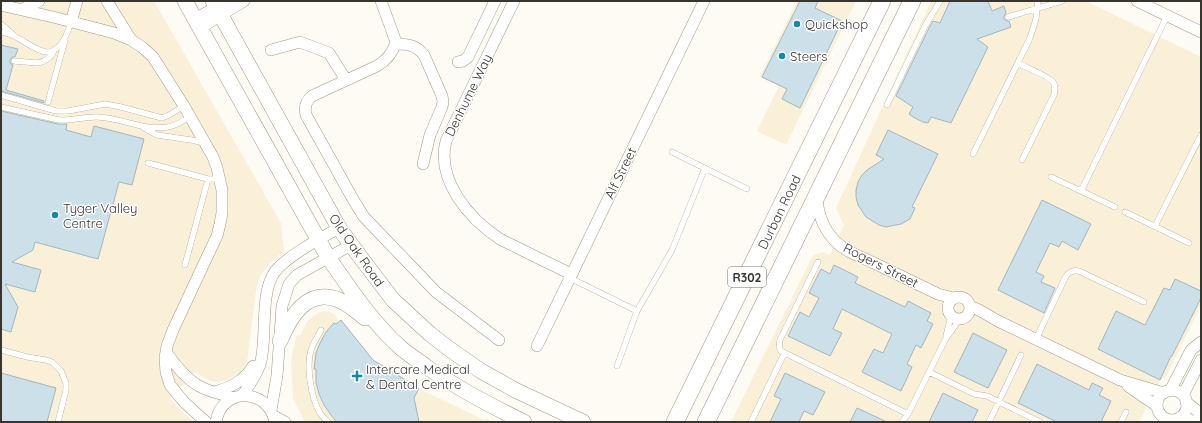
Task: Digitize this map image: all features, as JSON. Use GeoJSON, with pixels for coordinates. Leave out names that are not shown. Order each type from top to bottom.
{"type":"FeatureCollection","features":[{"type":"Feature","properties":{"kind":"main road","name":"Old Oak Road"},"geometry":{"type":"LineString","coordinates":[[185,1],[318,240],[355,297],[388,335],[414,358],[458,388],[524,422]]}},
{"type":"Feature","properties":{"kind":"main road","name":"Durban Road"},"geometry":{"type":"LineString","coordinates":[[675,422],[882,1]]}},
{"type":"Feature","properties":{"kind":"main road","name":"Durban Road"},"geometry":{"type":"LineString","coordinates":[[706,422],[912,1]]}},
{"type":"Feature","properties":{"kind":"main road","name":"Old Oak Road"},"geometry":{"type":"LineString","coordinates":[[219,6],[339,228],[393,300],[418,324],[448,348],[481,371],[515,390],[583,422]]}},
{"type":"Feature","properties":{"kind":"main road"},"geometry":{"type":"LineString","coordinates":[[280,341],[285,328],[298,308],[308,302],[322,298],[335,299],[347,305],[388,335]]}},
{"type":"Feature","properties":{"kind":"street"},"geometry":{"type":"LineString","coordinates":[[23,9],[39,1]]}},
{"type":"Feature","properties":{"kind":"street"},"geometry":{"type":"LineString","coordinates":[[71,22],[77,1]]}},
{"type":"Feature","properties":{"kind":"street"},"geometry":{"type":"LineString","coordinates":[[108,1],[131,40]]}},
{"type":"Feature","properties":{"kind":"street"},"geometry":{"type":"LineString","coordinates":[[198,23],[219,6],[244,1]]}},
{"type":"Feature","properties":{"kind":"street"},"geometry":{"type":"LineString","coordinates":[[381,1],[395,37],[395,44],[387,59],[383,63],[312,96],[307,101],[305,111],[306,115],[364,217],[436,292],[500,340]]}},
{"type":"Feature","properties":{"kind":"street"},"geometry":{"type":"LineString","coordinates":[[458,62],[464,61],[468,57],[495,1]]}},
{"type":"Feature","properties":{"kind":"street","name":"Denhume Way"},"geometry":{"type":"LineString","coordinates":[[514,1],[446,141],[444,148],[444,164],[454,192],[469,211],[484,226],[500,239],[570,276]]}},
{"type":"Feature","properties":{"kind":"street","name":"Alf Street"},"geometry":{"type":"LineString","coordinates":[[537,346],[704,1]]}},
{"type":"Feature","properties":{"kind":"street"},"geometry":{"type":"LineString","coordinates":[[1137,1],[1200,30]]}},
{"type":"Feature","properties":{"kind":"street"},"geometry":{"type":"LineString","coordinates":[[1,4],[114,33],[131,40],[149,52],[184,106],[215,163],[220,179],[223,201],[220,224],[215,241],[171,334],[166,352],[166,372],[170,386],[182,400],[206,422]]}},
{"type":"Feature","properties":{"kind":"street"},"geometry":{"type":"LineString","coordinates":[[271,50],[300,42],[329,52],[346,80]]}},
{"type":"Feature","properties":{"kind":"street"},"geometry":{"type":"LineString","coordinates":[[395,44],[410,45],[418,48],[424,55],[443,99],[442,107],[430,135],[423,164]]}},
{"type":"Feature","properties":{"kind":"street","name":"Rogers Street"},"geometry":{"type":"LineString","coordinates":[[817,195],[817,206],[824,226],[830,235],[844,248],[938,294],[952,298]]}},
{"type":"Feature","properties":{"kind":"street"},"geometry":{"type":"LineString","coordinates":[[216,422],[222,406],[227,401],[238,397],[258,369],[264,345],[268,291],[274,274],[286,261],[339,228]]}},
{"type":"Feature","properties":{"kind":"street"},"geometry":{"type":"LineString","coordinates":[[273,416],[278,376],[282,306],[289,284],[298,275],[351,244]]}},
{"type":"Feature","properties":{"kind":"street"},"geometry":{"type":"LineString","coordinates":[[958,296],[969,302],[970,310],[966,317],[955,318],[948,309],[948,305],[952,298],[958,296]]}},
{"type":"Feature","properties":{"kind":"street"},"geometry":{"type":"LineString","coordinates":[[970,310],[998,321],[1120,380],[1158,408],[1160,414],[1167,419],[1196,422]]}},
{"type":"Feature","properties":{"kind":"street"},"geometry":{"type":"LineString","coordinates":[[215,392],[237,383],[249,373],[255,361],[264,334]]}},
{"type":"Feature","properties":{"kind":"street"},"geometry":{"type":"LineString","coordinates":[[1156,422],[1159,398],[1167,392],[1191,350],[1201,342]]}},
{"type":"Feature","properties":{"kind":"street"},"geometry":{"type":"LineString","coordinates":[[166,352],[191,381],[215,392],[238,397],[255,397],[267,404],[273,416],[285,422]]}},
{"type":"Feature","properties":{"kind":"street"},"geometry":{"type":"LineString","coordinates":[[1176,420],[1186,411],[1184,399],[1201,360]]}},
{"type":"Feature","properties":{"kind":"street"},"geometry":{"type":"LineString","coordinates":[[1120,380],[1167,392],[1177,391],[1201,414]]}},
{"type":"Feature","properties":{"kind":"lane"},"geometry":{"type":"LineString","coordinates":[[887,105],[925,26],[940,1]]}},
{"type":"Feature","properties":{"kind":"lane"},"geometry":{"type":"LineString","coordinates":[[973,154],[1030,38],[1036,19],[1038,1]]}},
{"type":"Feature","properties":{"kind":"lane"},"geometry":{"type":"LineString","coordinates":[[1008,17],[1052,2],[1062,1]]}},
{"type":"Feature","properties":{"kind":"lane"},"geometry":{"type":"LineString","coordinates":[[1081,191],[1167,16]]}},
{"type":"Feature","properties":{"kind":"lane"},"geometry":{"type":"LineString","coordinates":[[48,102],[71,22]]}},
{"type":"Feature","properties":{"kind":"lane"},"geometry":{"type":"LineString","coordinates":[[1,24],[15,36]]}},
{"type":"Feature","properties":{"kind":"lane"},"geometry":{"type":"LineString","coordinates":[[1,32],[15,36],[45,52],[55,49],[66,38]]}},
{"type":"Feature","properties":{"kind":"lane"},"geometry":{"type":"LineString","coordinates":[[14,61],[42,62],[53,54],[55,49]]}},
{"type":"Feature","properties":{"kind":"lane"},"geometry":{"type":"LineString","coordinates":[[1018,63],[1050,79],[1055,88],[1054,95],[1022,160]]}},
{"type":"Feature","properties":{"kind":"lane"},"geometry":{"type":"LineString","coordinates":[[1,95],[56,110],[68,111],[105,104],[162,118],[184,106]]}},
{"type":"Feature","properties":{"kind":"lane"},"geometry":{"type":"LineString","coordinates":[[1,107],[59,120],[68,121],[98,116],[141,126],[160,128],[178,124],[190,117]]}},
{"type":"Feature","properties":{"kind":"lane"},"geometry":{"type":"LineString","coordinates":[[141,126],[157,135],[205,143]]}},
{"type":"Feature","properties":{"kind":"lane"},"geometry":{"type":"LineString","coordinates":[[1155,226],[1201,135]]}},
{"type":"Feature","properties":{"kind":"lane"},"geometry":{"type":"LineString","coordinates":[[672,152],[747,189]]}},
{"type":"Feature","properties":{"kind":"lane"},"geometry":{"type":"LineString","coordinates":[[148,163],[208,179],[220,179]]}},
{"type":"Feature","properties":{"kind":"lane"},"geometry":{"type":"LineString","coordinates":[[617,366],[637,311],[668,257],[705,168]]}},
{"type":"Feature","properties":{"kind":"lane"},"geometry":{"type":"LineString","coordinates":[[1051,177],[1115,207]]}},
{"type":"Feature","properties":{"kind":"lane"},"geometry":{"type":"LineString","coordinates":[[185,265],[208,179]]}},
{"type":"Feature","properties":{"kind":"lane"},"geometry":{"type":"LineString","coordinates":[[1125,212],[1189,243]]}},
{"type":"Feature","properties":{"kind":"lane"},"geometry":{"type":"LineString","coordinates":[[818,262],[780,340],[779,347],[781,351],[784,354],[908,414]]}},
{"type":"Feature","properties":{"kind":"lane"},"geometry":{"type":"LineString","coordinates":[[1036,339],[1066,276],[1074,271],[1081,272],[1144,302]]}},
{"type":"Feature","properties":{"kind":"lane"},"geometry":{"type":"LineString","coordinates":[[570,276],[637,311]]}},
{"type":"Feature","properties":{"kind":"lane"},"geometry":{"type":"LineString","coordinates":[[902,422],[908,414],[955,318]]}},
{"type":"Feature","properties":{"kind":"lane"},"geometry":{"type":"LineString","coordinates":[[322,330],[311,348],[308,369],[312,392],[319,411],[328,422]]}},
{"type":"Feature","properties":{"kind":"lane"},"geometry":{"type":"LineString","coordinates":[[1,350],[52,362],[61,371],[66,383],[66,390],[58,422]]}},
{"type":"Feature","properties":{"kind":"lane"},"geometry":{"type":"LineString","coordinates":[[751,422],[784,354]]}},
{"type":"Feature","properties":{"kind":"lane"},"geometry":{"type":"LineString","coordinates":[[989,422],[1021,355]]}},
{"type":"Feature","properties":{"kind":"lane"},"geometry":{"type":"LineString","coordinates":[[929,372],[974,394],[988,396],[1040,422]]}},
{"type":"Feature","properties":{"kind":"lane"},"geometry":{"type":"LineString","coordinates":[[1121,422],[1126,412]]}},
{"type":"Feature","properties":{"kind":"shaded area"},"geometry":{"type":"Polygon","coordinates":[[[1,1],[154,1],[281,223],[284,251],[269,264],[260,276],[256,290],[247,363],[240,373],[220,382],[211,381],[195,372],[170,398],[179,409],[194,422],[1,422],[1,1]]]}},
{"type":"Feature","properties":{"kind":"shaded area"},"geometry":{"type":"Polygon","coordinates":[[[797,1],[856,1],[786,145],[757,131],[779,86],[760,77],[797,1]]]}},
{"type":"Feature","properties":{"kind":"shaded area"},"geometry":{"type":"Polygon","coordinates":[[[931,1],[1086,1],[1201,57],[1201,305],[1166,377],[1160,380],[1139,422],[731,422],[813,255],[823,252],[830,255],[844,225],[836,208],[931,1]]]}},
{"type":"Feature","properties":{"kind":"shaded area","name":"Intercare Medical & Dental Centre"},"geometry":{"type":"Polygon","coordinates":[[[322,311],[330,312],[334,314],[339,321],[341,320],[373,360],[424,391],[484,420],[486,418],[493,422],[305,422],[293,399],[291,361],[297,335],[300,335],[308,320],[322,311]]]}},
{"type":"Feature","properties":{"kind":"building"},"geometry":{"type":"Polygon","coordinates":[[[800,1],[818,1],[815,8],[842,21],[800,108],[782,99],[787,89],[762,77],[800,1]]]}},
{"type":"Feature","properties":{"kind":"building"},"geometry":{"type":"Polygon","coordinates":[[[950,1],[988,1],[992,11],[1004,6],[1006,13],[1004,19],[1009,21],[1011,27],[977,39],[988,47],[951,123],[931,117],[928,123],[923,122],[909,114],[913,107],[896,96],[929,28],[933,21],[940,23],[950,1]]]}},
{"type":"Feature","properties":{"kind":"building"},"geometry":{"type":"Polygon","coordinates":[[[1,45],[18,49],[15,57],[12,57],[10,60],[10,63],[13,65],[6,90],[44,101],[44,103],[1,91],[1,45]]]}},
{"type":"Feature","properties":{"kind":"building","name":"Tyger Valley Centre"},"geometry":{"type":"Polygon","coordinates":[[[1,111],[58,124],[67,124],[66,130],[91,137],[94,126],[144,139],[132,185],[119,182],[98,259],[35,242],[33,250],[12,262],[41,270],[35,292],[5,284],[18,307],[11,332],[1,329],[1,111]]]}},
{"type":"Feature","properties":{"kind":"building"},"geometry":{"type":"Polygon","coordinates":[[[888,130],[938,154],[912,207],[915,208],[910,219],[901,224],[886,227],[879,225],[866,217],[858,205],[856,190],[862,175],[884,159],[876,155],[888,130]]]}},
{"type":"Feature","properties":{"kind":"building"},"geometry":{"type":"Polygon","coordinates":[[[1042,200],[1091,224],[1078,250],[1062,241],[1059,247],[1050,243],[1036,272],[1044,276],[1041,282],[1055,288],[1044,313],[998,290],[1042,200]]]}},
{"type":"Feature","properties":{"kind":"building"},"geometry":{"type":"Polygon","coordinates":[[[834,265],[858,277],[855,283],[905,307],[908,301],[931,313],[927,321],[933,324],[921,348],[916,345],[907,364],[912,367],[901,391],[862,372],[874,349],[883,353],[892,334],[842,309],[833,329],[842,333],[830,356],[788,336],[800,312],[809,317],[819,298],[809,293],[821,269],[830,274],[834,265]]]}},
{"type":"Feature","properties":{"kind":"building"},"geometry":{"type":"Polygon","coordinates":[[[1175,279],[1201,291],[1201,298],[1160,380],[1098,349],[1116,311],[1145,325],[1164,288],[1170,290],[1175,279]]]}},
{"type":"Feature","properties":{"kind":"building","name":"Intercare Medical & Dental Centre"},"geometry":{"type":"Polygon","coordinates":[[[341,320],[373,360],[419,388],[414,398],[419,422],[337,422],[331,415],[319,394],[316,382],[316,369],[314,369],[316,353],[326,332],[334,323],[336,324],[341,320]]]}},
{"type":"Feature","properties":{"kind":"building"},"geometry":{"type":"Polygon","coordinates":[[[973,333],[1007,350],[988,388],[954,372],[973,333]]]}},
{"type":"Feature","properties":{"kind":"building"},"geometry":{"type":"Polygon","coordinates":[[[1037,364],[1089,390],[1092,383],[1103,388],[1099,395],[1111,401],[1101,422],[1057,422],[1018,403],[1037,364]]]}},
{"type":"Feature","properties":{"kind":"building"},"geometry":{"type":"Polygon","coordinates":[[[1,373],[56,388],[47,422],[1,422],[1,373]]]}},
{"type":"Feature","properties":{"kind":"building"},"geometry":{"type":"Polygon","coordinates":[[[785,373],[825,392],[813,415],[804,411],[799,422],[770,422],[781,399],[774,396],[785,373]]]}},
{"type":"Feature","properties":{"kind":"building"},"geometry":{"type":"Polygon","coordinates":[[[943,393],[978,410],[972,422],[929,422],[943,393]]]}},
{"type":"Feature","properties":{"kind":"building"},"geometry":{"type":"Polygon","coordinates":[[[857,408],[887,422],[850,422],[857,408]]]}},
{"type":"Feature","properties":{"kind":"place","name":"Quickshop"},"geometry":{"type":"Point","coordinates":[797,24]}},
{"type":"Feature","properties":{"kind":"place","name":"Steers"},"geometry":{"type":"Point","coordinates":[782,56]}},
{"type":"Feature","properties":{"kind":"place","name":"Tyger Valley Centre"},"geometry":{"type":"Point","coordinates":[55,215]}},
{"type":"Feature","properties":{"kind":"place","name":"Intercare Medical & Dental Centre"},"geometry":{"type":"Point","coordinates":[357,376]}}]}
